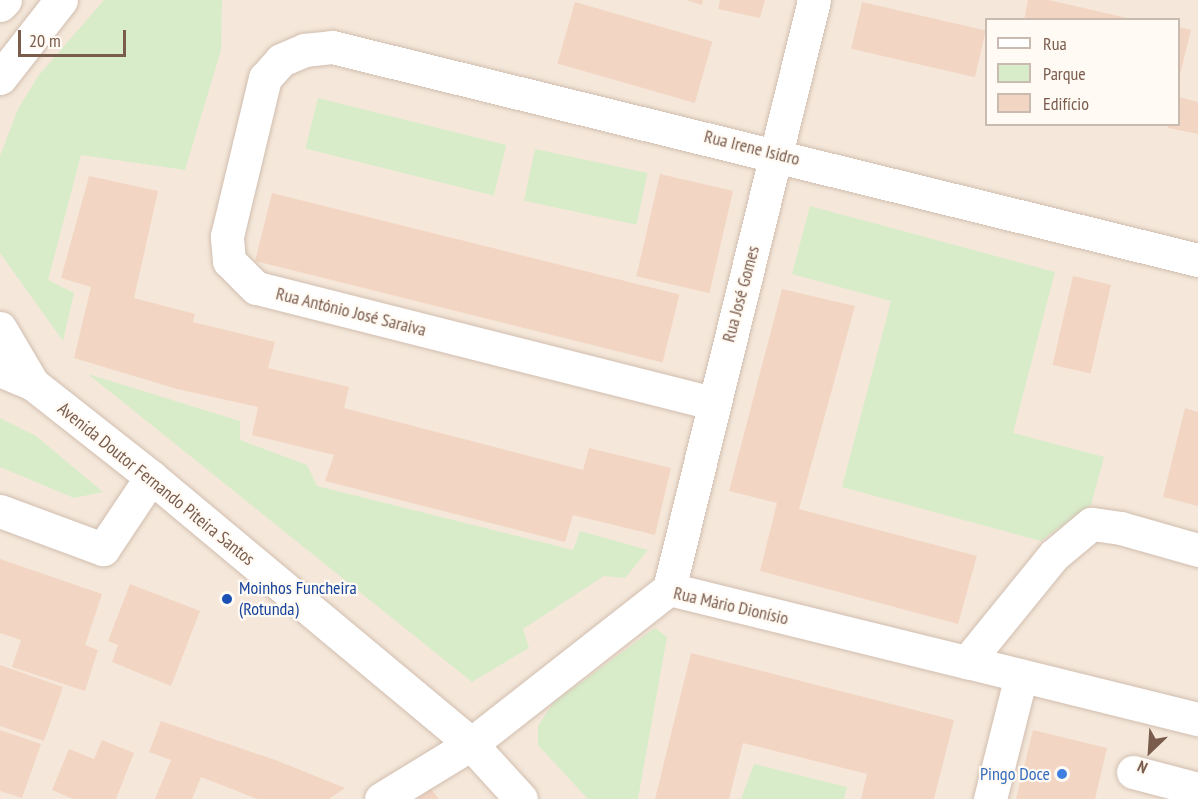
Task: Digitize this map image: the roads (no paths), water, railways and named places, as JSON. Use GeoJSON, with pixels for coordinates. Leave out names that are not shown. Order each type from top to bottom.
{"type":"FeatureCollection","features":[{"type":"Feature","properties":{"kind":"street"},"geometry":{"type":"LineString","coordinates":[[0,5],[5,0]]}},
{"type":"Feature","properties":{"kind":"street"},"geometry":{"type":"LineString","coordinates":[[0,78],[61,0]]}},
{"type":"Feature","properties":{"kind":"street","name":"Rua José Gomes"},"geometry":{"type":"LineString","coordinates":[[669,589],[712,403],[778,154],[814,0]]}},
{"type":"Feature","properties":{"kind":"street","name":"Rua Irene Isidro"},"geometry":{"type":"LineString","coordinates":[[304,50],[332,47],[778,154],[1198,260]]}},
{"type":"Feature","properties":{"kind":"street","name":"Rua António José Saraiva"},"geometry":{"type":"LineString","coordinates":[[304,50],[281,60],[264,78],[227,236],[229,261],[256,288],[712,403]]}},
{"type":"Feature","properties":{"kind":"street"},"geometry":{"type":"LineString","coordinates":[[0,328],[33,384]]}},
{"type":"Feature","properties":{"kind":"street"},"geometry":{"type":"LineString","coordinates":[[0,370],[33,384]]}},
{"type":"Feature","properties":{"kind":"street","name":"Avenida Doutor Fernando Piteira Santos"},"geometry":{"type":"LineString","coordinates":[[33,384],[151,477],[471,744],[521,799]]}},
{"type":"Feature","properties":{"kind":"street"},"geometry":{"type":"LineString","coordinates":[[0,511],[103,549],[151,477]]}},
{"type":"Feature","properties":{"kind":"street"},"geometry":{"type":"LineString","coordinates":[[967,662],[1054,555],[1091,524],[1121,528],[1198,550]]}},
{"type":"Feature","properties":{"kind":"street","name":"Rua Mário Dionísio"},"geometry":{"type":"LineString","coordinates":[[381,799],[471,744],[669,589],[1198,719]]}},
{"type":"Feature","properties":{"kind":"street"},"geometry":{"type":"LineString","coordinates":[[990,799],[1021,676]]}},
{"type":"Feature","properties":{"kind":"street"},"geometry":{"type":"LineString","coordinates":[[1133,772],[1198,789]]}},
{"type":"Feature","properties":{"kind":"place","name":"Moinhos Funcheira (Rotunda)"},"geometry":{"type":"Point","coordinates":[227,599]}},
{"type":"Feature","properties":{"kind":"place","name":"Pingo Doce"},"geometry":{"type":"Point","coordinates":[1062,774]}}]}
